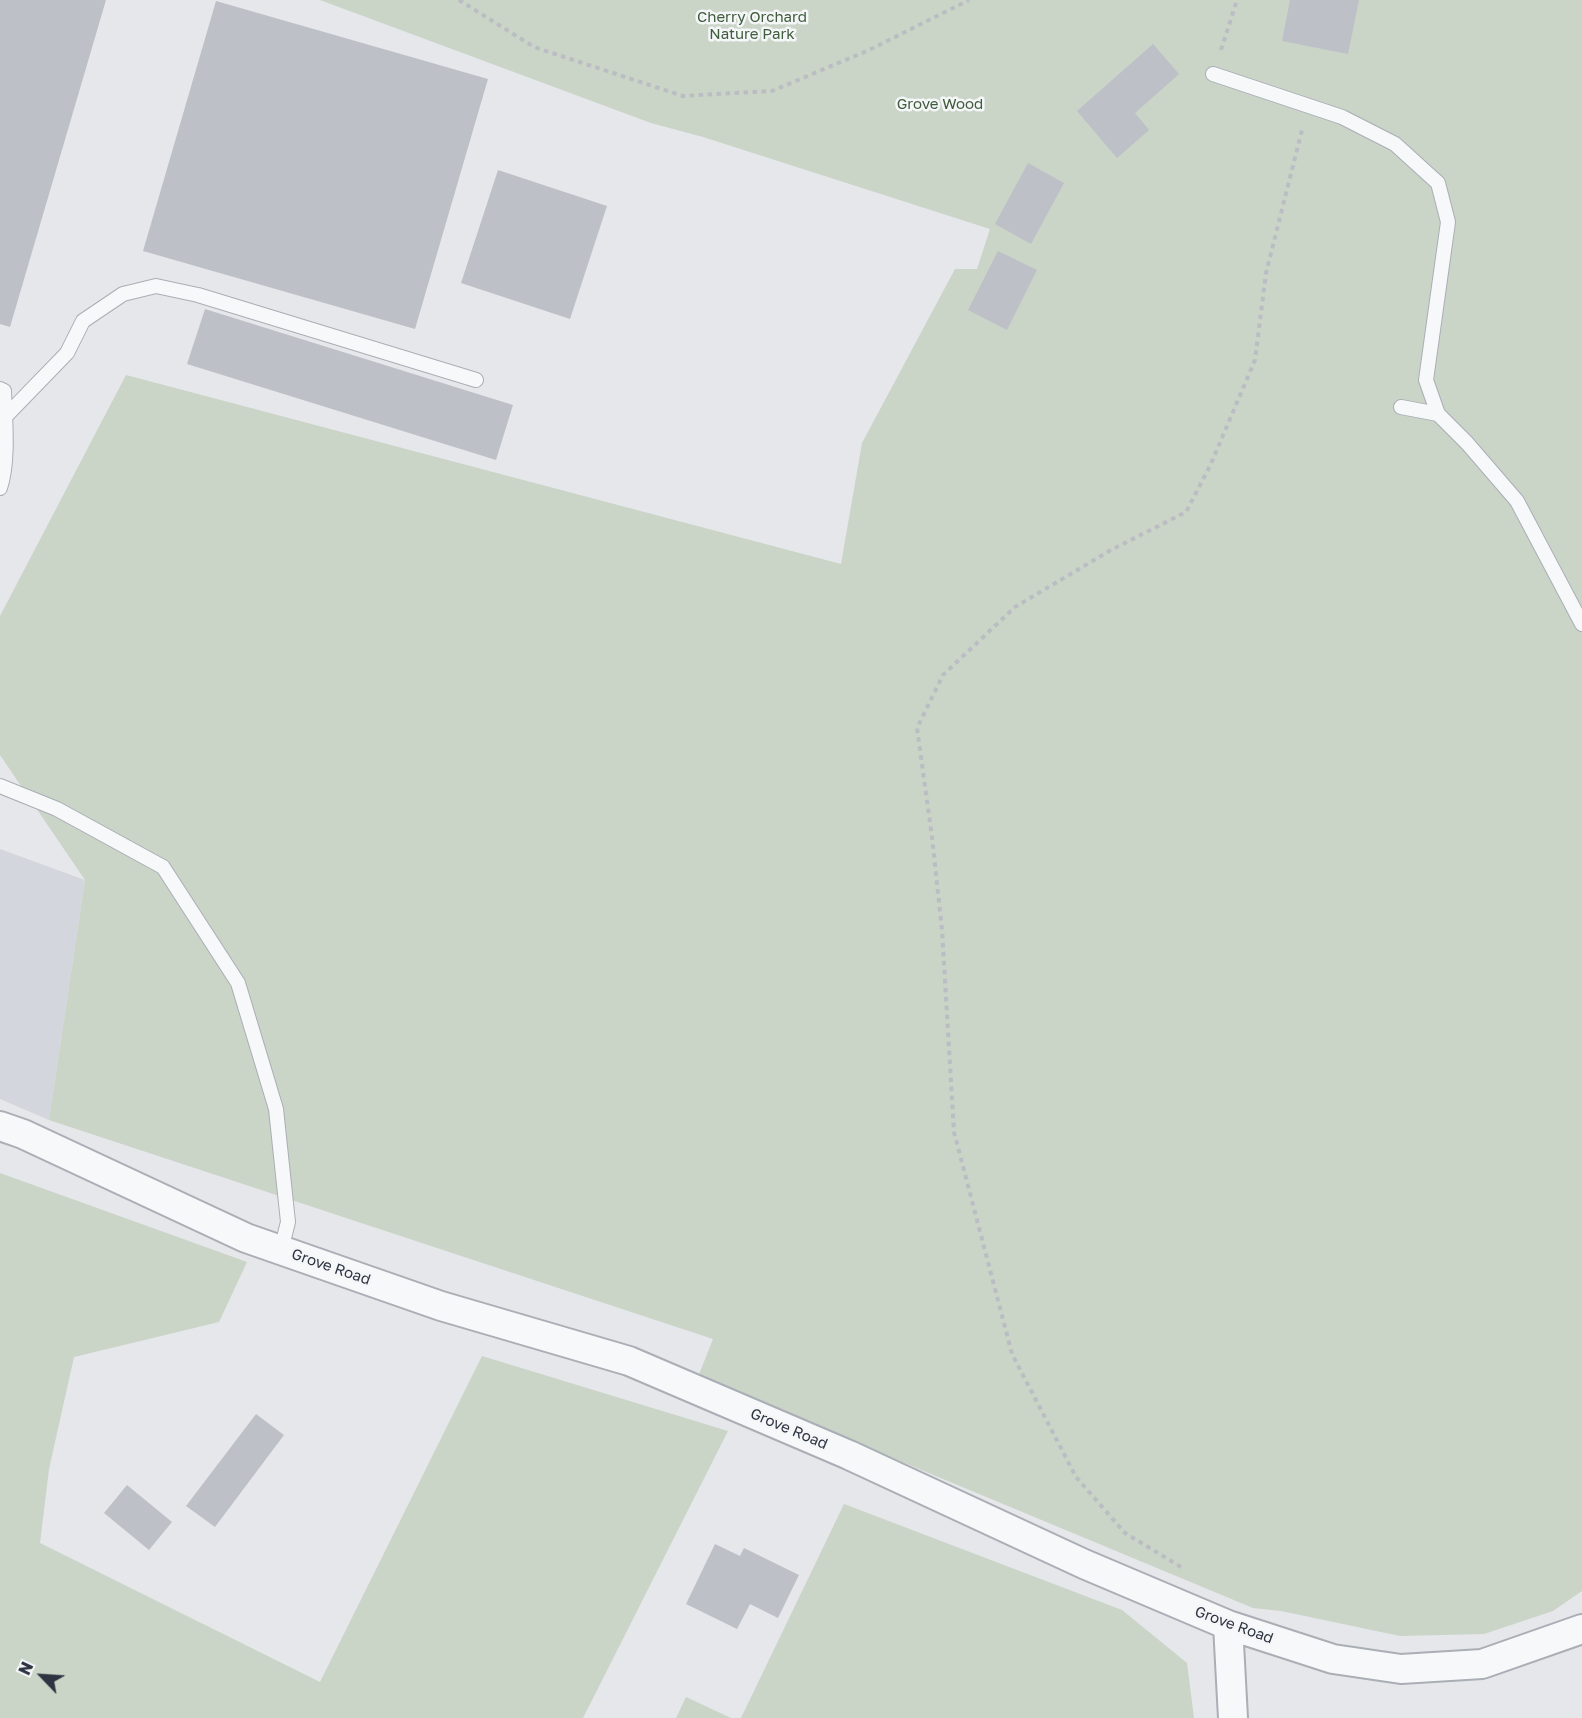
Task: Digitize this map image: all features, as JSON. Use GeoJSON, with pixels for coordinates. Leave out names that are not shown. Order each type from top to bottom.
{"type":"FeatureCollection","features":[{"type":"Feature","properties":{"kind":"street","name":"Grove Road"},"geometry":{"type":"LineString","coordinates":[[0,1126],[23,1134],[246,1238],[441,1306],[628,1361],[849,1455],[1084,1564],[1228,1624],[1333,1659],[1401,1669],[1482,1664],[1582,1629]]}},
{"type":"Feature","properties":{"kind":"street"},"geometry":{"type":"LineString","coordinates":[[1228,1624],[1233,1718]]}},
{"type":"Feature","properties":{"kind":"lane"},"geometry":{"type":"LineString","coordinates":[[1213,74],[1342,117],[1395,144],[1438,183],[1448,222],[1426,380],[1438,414],[1467,443],[1517,501],[1582,624]]}},
{"type":"Feature","properties":{"kind":"lane"},"geometry":{"type":"LineString","coordinates":[[4,417],[67,353],[83,321],[123,294],[156,286],[198,295],[476,380]]}},
{"type":"Feature","properties":{"kind":"lane"},"geometry":{"type":"LineString","coordinates":[[0,389],[4,391],[4,475],[0,488]]}},
{"type":"Feature","properties":{"kind":"lane"},"geometry":{"type":"LineString","coordinates":[[1401,407],[1438,414]]}},
{"type":"Feature","properties":{"kind":"lane"},"geometry":{"type":"LineString","coordinates":[[0,786],[57,809],[163,867],[238,983],[276,1109],[288,1222],[281,1250]]}},
{"type":"Feature","properties":{"kind":"path"},"geometry":{"type":"LineString","coordinates":[[459,0],[534,48],[683,96],[772,91],[869,50],[969,0]]}},
{"type":"Feature","properties":{"kind":"path"},"geometry":{"type":"LineString","coordinates":[[1213,74],[1238,0]]}},
{"type":"Feature","properties":{"kind":"path"},"geometry":{"type":"LineString","coordinates":[[1190,1571],[1125,1533],[1076,1477],[1012,1354],[954,1132],[942,930],[932,837],[916,728],[944,675],[1015,607],[1111,550],[1186,512],[1210,466],[1255,360],[1266,273],[1309,105]]}},
{"type":"Feature","properties":{"kind":"shaded area"},"geometry":{"type":"Polygon","coordinates":[[[0,849],[85,880],[49,1120],[0,1099],[0,849]]]}},
{"type":"Feature","properties":{"kind":"green space"},"geometry":{"type":"Polygon","coordinates":[[[320,0],[1582,0],[1582,1591],[1553,1611],[1484,1634],[1400,1636],[1281,1611],[1253,1608],[698,1377],[713,1339],[49,1120],[85,880],[0,755],[0,616],[126,375],[841,564],[862,443],[955,269],[977,269],[990,229],[703,137],[651,123],[320,0]]]}},
{"type":"Feature","properties":{"kind":"green space"},"geometry":{"type":"Polygon","coordinates":[[[0,1173],[247,1262],[219,1322],[74,1357],[49,1469],[40,1543],[320,1682],[482,1356],[728,1431],[583,1718],[0,1718],[0,1173]]]}},
{"type":"Feature","properties":{"kind":"green space"},"geometry":{"type":"Polygon","coordinates":[[[844,1504],[1122,1610],[1187,1663],[1194,1718],[741,1718],[844,1504]]]}},
{"type":"Feature","properties":{"kind":"green space"},"geometry":{"type":"Polygon","coordinates":[[[686,1697],[731,1718],[676,1718],[686,1697]]]}},
{"type":"Feature","properties":{"kind":"building"},"geometry":{"type":"Polygon","coordinates":[[[0,0],[106,0],[10,327],[0,324],[0,0]]]}},
{"type":"Feature","properties":{"kind":"building"},"geometry":{"type":"Polygon","coordinates":[[[1290,0],[1359,0],[1348,54],[1282,41],[1290,0]]]}},
{"type":"Feature","properties":{"kind":"building"},"geometry":{"type":"Polygon","coordinates":[[[216,1],[488,79],[415,329],[143,251],[216,1]]]}},
{"type":"Feature","properties":{"kind":"building"},"geometry":{"type":"Polygon","coordinates":[[[1153,44],[1179,74],[1135,113],[1149,130],[1117,158],[1077,111],[1153,44]]]}},
{"type":"Feature","properties":{"kind":"building"},"geometry":{"type":"Polygon","coordinates":[[[1028,163],[1064,183],[1031,244],[995,224],[1028,163]]]}},
{"type":"Feature","properties":{"kind":"building"},"geometry":{"type":"Polygon","coordinates":[[[498,170],[607,206],[570,319],[461,283],[498,170]]]}},
{"type":"Feature","properties":{"kind":"building"},"geometry":{"type":"Polygon","coordinates":[[[998,251],[1037,270],[1007,330],[968,310],[998,251]]]}},
{"type":"Feature","properties":{"kind":"building"},"geometry":{"type":"Polygon","coordinates":[[[205,309],[513,405],[496,460],[187,364],[205,309]]]}},
{"type":"Feature","properties":{"kind":"building"},"geometry":{"type":"Polygon","coordinates":[[[256,1414],[284,1435],[215,1527],[186,1506],[256,1414]]]}},
{"type":"Feature","properties":{"kind":"building"},"geometry":{"type":"Polygon","coordinates":[[[127,1485],[172,1522],[149,1550],[104,1513],[127,1485]]]}},
{"type":"Feature","properties":{"kind":"building"},"geometry":{"type":"Polygon","coordinates":[[[715,1544],[740,1556],[744,1548],[799,1575],[778,1618],[750,1604],[737,1629],[686,1604],[715,1544]]]}},
{"type":"Feature","properties":{"kind":"park label","name":"Cherry Orchard Nature Park"},"geometry":{"type":"Point","coordinates":[752,26]}},
{"type":"Feature","properties":{"kind":"park label","name":"Grove Wood"},"geometry":{"type":"Point","coordinates":[940,104]}}]}
